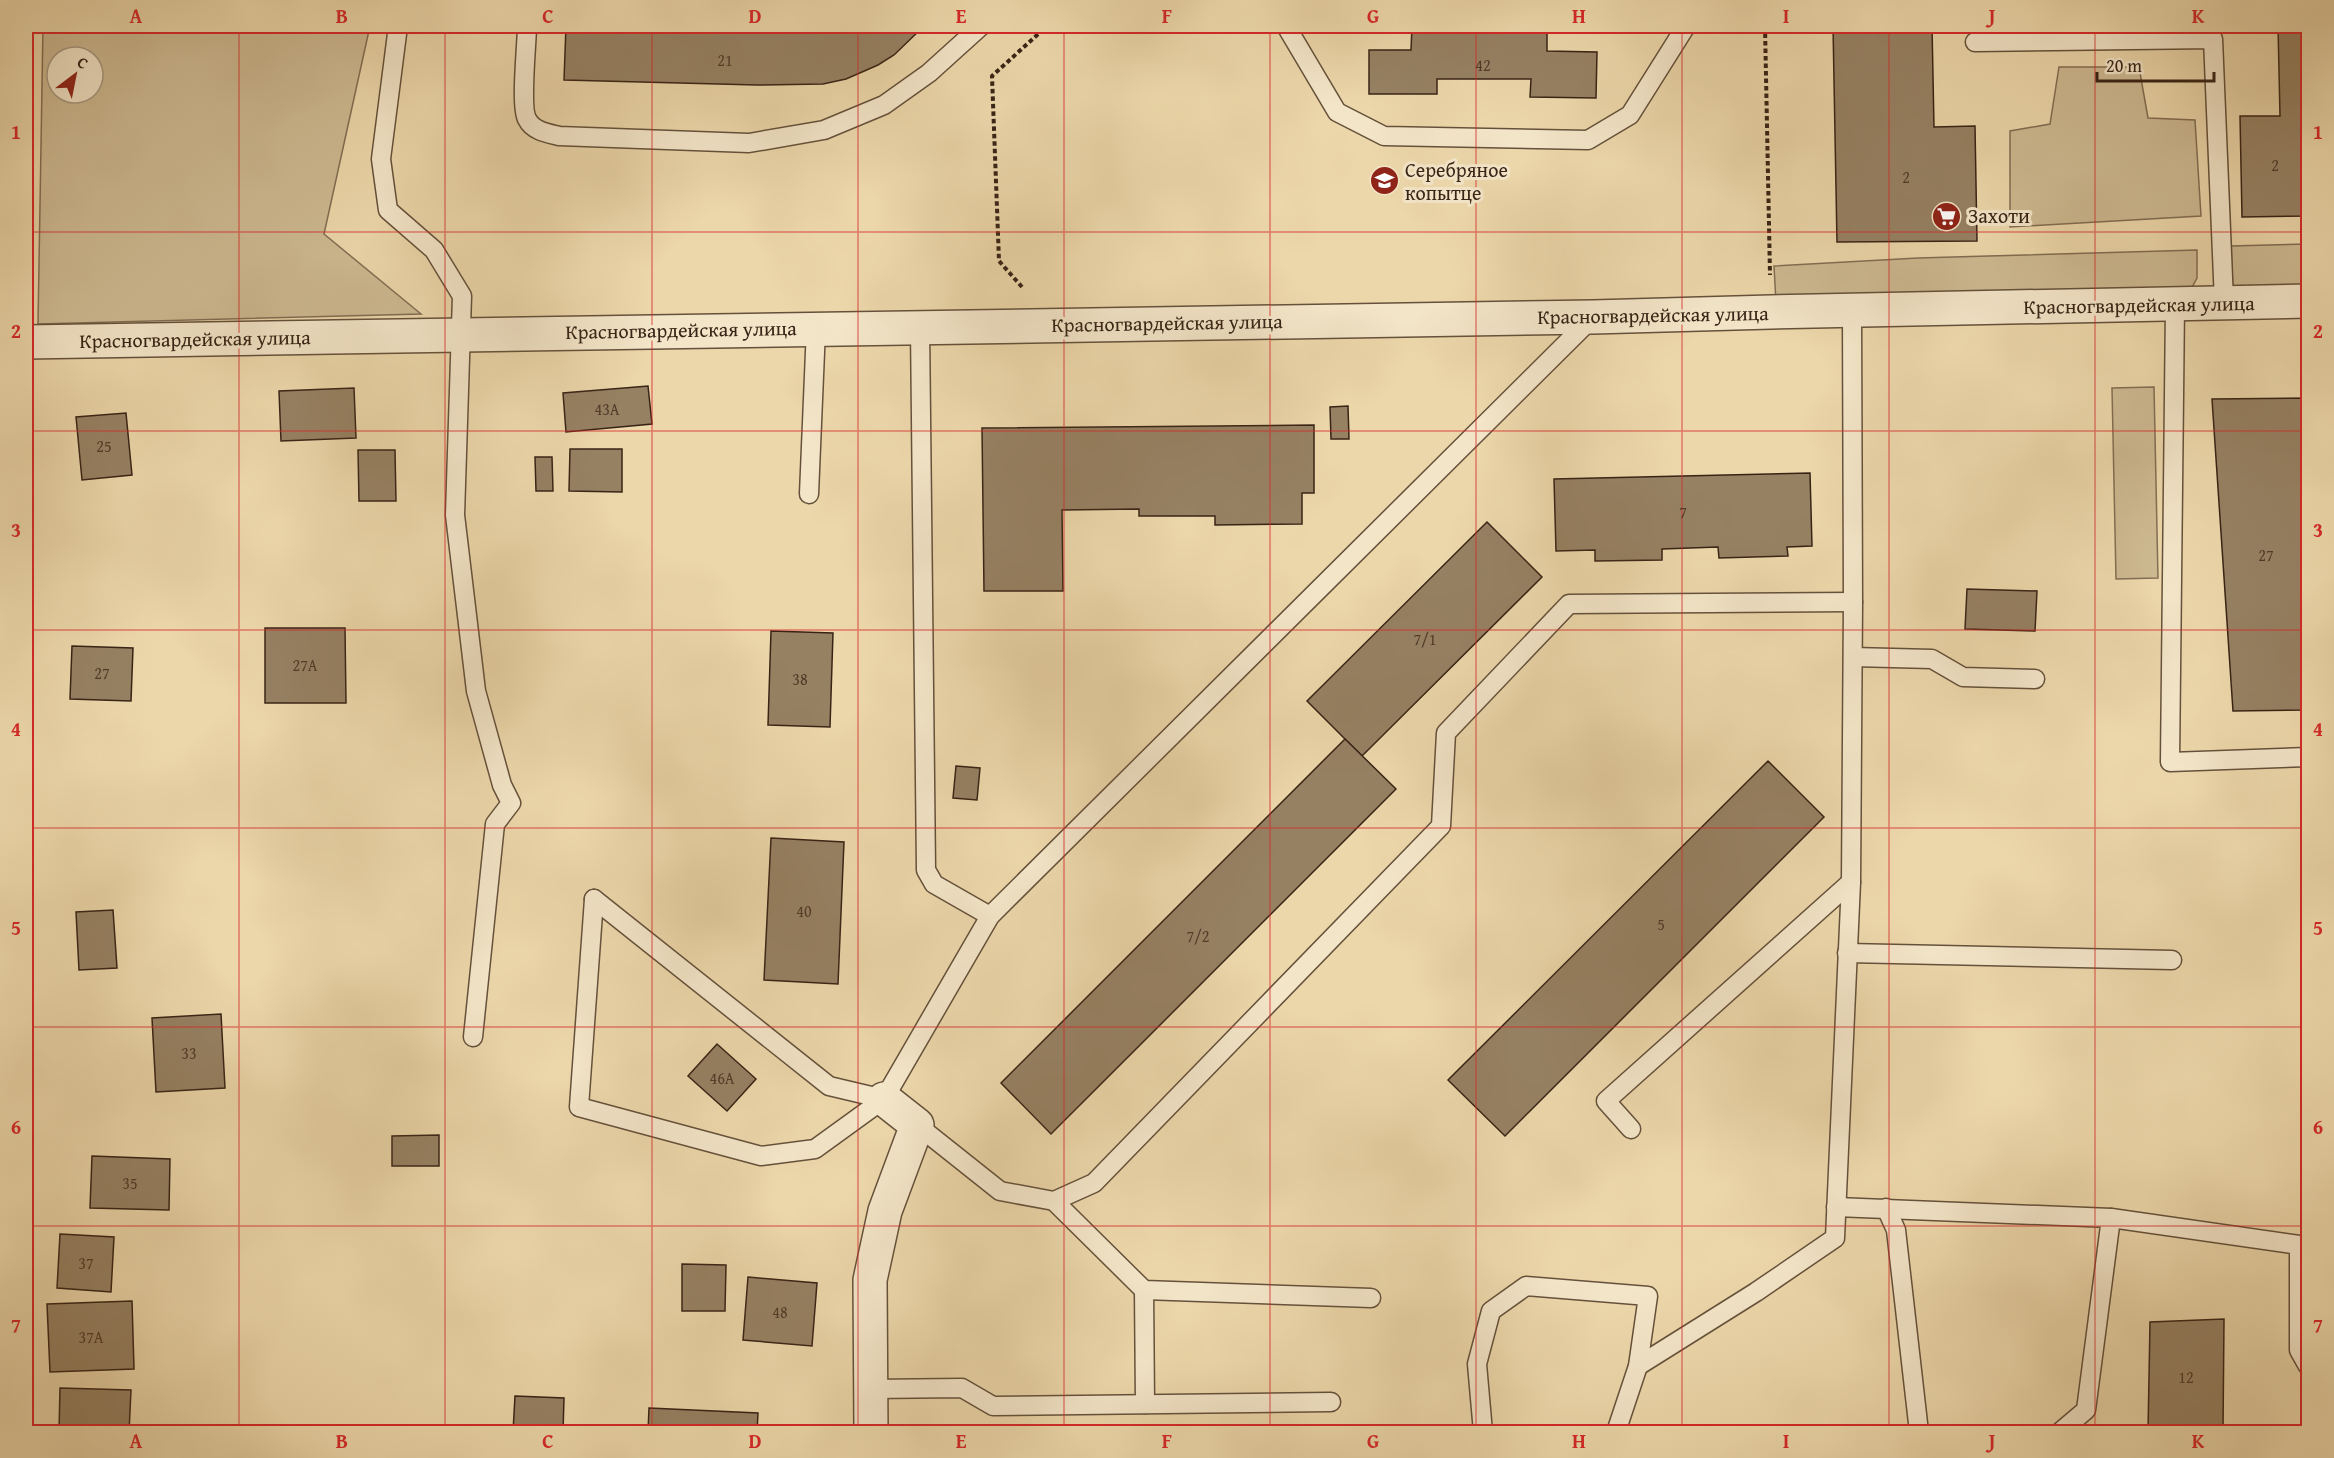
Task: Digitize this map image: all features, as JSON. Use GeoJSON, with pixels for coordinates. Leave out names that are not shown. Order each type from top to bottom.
{"type":"FeatureCollection","features":[{"type":"Feature","properties":{"kind":"street","name":"Красногвардейская улица"},"geometry":{"type":"LineString","coordinates":[[26,342],[1593,317],[2308,302]]}},
{"type":"Feature","properties":{"kind":"street"},"geometry":{"type":"LineString","coordinates":[[871,1432],[870,1280],[885,1211],[917,1125],[884,1099]]}},
{"type":"Feature","properties":{"kind":"lane"},"geometry":{"type":"LineString","coordinates":[[398,26],[381,159],[388,210],[434,250],[462,296],[455,515],[476,692],[502,785],[511,803],[495,824],[473,1037]]}},
{"type":"Feature","properties":{"kind":"lane"},"geometry":{"type":"LineString","coordinates":[[527,26],[525,105],[527,119],[541,132],[559,136],[749,143],[824,130],[884,105],[929,73],[981,26]]}},
{"type":"Feature","properties":{"kind":"lane"},"geometry":{"type":"LineString","coordinates":[[1286,26],[1337,112],[1384,136],[1588,140],[1630,115],[1686,26]]}},
{"type":"Feature","properties":{"kind":"lane"},"geometry":{"type":"LineString","coordinates":[[1974,42],[2213,39],[2224,303]]}},
{"type":"Feature","properties":{"kind":"lane"},"geometry":{"type":"LineString","coordinates":[[2175,304],[2170,762],[2308,757]]}},
{"type":"Feature","properties":{"kind":"lane"},"geometry":{"type":"LineString","coordinates":[[1638,1366],[1756,1292],[1834,1238],[1851,882],[1854,602],[1852,311]]}},
{"type":"Feature","properties":{"kind":"lane"},"geometry":{"type":"LineString","coordinates":[[884,1099],[830,1086],[594,899],[579,1107],[761,1156],[815,1149],[884,1099],[990,916],[1593,317]]}},
{"type":"Feature","properties":{"kind":"lane"},"geometry":{"type":"LineString","coordinates":[[920,327],[926,870],[934,884],[990,916]]}},
{"type":"Feature","properties":{"kind":"lane"},"geometry":{"type":"LineString","coordinates":[[809,494],[816,328]]}},
{"type":"Feature","properties":{"kind":"lane"},"geometry":{"type":"LineString","coordinates":[[1054,1202],[1094,1183],[1441,826],[1446,733],[1569,604],[1854,602]]}},
{"type":"Feature","properties":{"kind":"lane"},"geometry":{"type":"LineString","coordinates":[[1853,657],[1932,658],[1963,677],[2035,679]]}},
{"type":"Feature","properties":{"kind":"lane"},"geometry":{"type":"LineString","coordinates":[[1631,1129],[1606,1101],[1851,882]]}},
{"type":"Feature","properties":{"kind":"lane"},"geometry":{"type":"LineString","coordinates":[[1847,953],[2172,960]]}},
{"type":"Feature","properties":{"kind":"lane"},"geometry":{"type":"LineString","coordinates":[[917,1125],[1000,1191],[1054,1202],[1144,1290],[1371,1298]]}},
{"type":"Feature","properties":{"kind":"lane"},"geometry":{"type":"LineString","coordinates":[[1836,1206],[2111,1218],[2299,1245],[2299,1350],[2308,1366]]}},
{"type":"Feature","properties":{"kind":"lane"},"geometry":{"type":"LineString","coordinates":[[1886,1208],[1896,1230],[1919,1432]]}},
{"type":"Feature","properties":{"kind":"lane"},"geometry":{"type":"LineString","coordinates":[[2060,1432],[2086,1410],[2111,1218]]}},
{"type":"Feature","properties":{"kind":"lane"},"geometry":{"type":"LineString","coordinates":[[1483,1432],[1477,1364],[1491,1311],[1526,1286],[1648,1296],[1638,1366],[1616,1432]]}},
{"type":"Feature","properties":{"kind":"lane"},"geometry":{"type":"LineString","coordinates":[[1144,1290],[1145,1404]]}},
{"type":"Feature","properties":{"kind":"lane"},"geometry":{"type":"LineString","coordinates":[[871,1389],[962,1388],[993,1406],[1331,1402]]}},
{"type":"Feature","properties":{"kind":"path"},"geometry":{"type":"LineString","coordinates":[[1022,287],[999,261],[992,76],[1047,26]]}},
{"type":"Feature","properties":{"kind":"path"},"geometry":{"type":"LineString","coordinates":[[1765,26],[1771,312]]}},
{"type":"Feature","properties":{"kind":"shaded area"},"geometry":{"type":"Polygon","coordinates":[[[43,26],[370,26],[324,234],[421,314],[38,324],[43,26]]]}},
{"type":"Feature","properties":{"kind":"shaded area"},"geometry":{"type":"Polygon","coordinates":[[[2059,67],[2139,67],[2148,118],[2195,120],[2201,216],[2010,227],[2010,131],[2050,124],[2059,67]]]}},
{"type":"Feature","properties":{"kind":"shaded area"},"geometry":{"type":"Polygon","coordinates":[[[2308,244],[2308,292],[2233,293],[2231,246],[2308,244]]]}},
{"type":"Feature","properties":{"kind":"shaded area"},"geometry":{"type":"Polygon","coordinates":[[[2197,250],[2197,278],[2190,291],[1776,303],[1774,266],[1918,258],[2197,250]]]}},
{"type":"Feature","properties":{"kind":"shaded area"},"geometry":{"type":"Polygon","coordinates":[[[2154,387],[2158,578],[2116,579],[2112,388],[2154,387]]]}},
{"type":"Feature","properties":{"kind":"building"},"geometry":{"type":"Polygon","coordinates":[[[566,26],[924,26],[894,55],[846,79],[823,84],[757,85],[564,80],[566,26]]]}},
{"type":"Feature","properties":{"kind":"building"},"geometry":{"type":"Polygon","coordinates":[[[1412,26],[1547,26],[1547,51],[1597,52],[1596,98],[1530,97],[1531,79],[1437,79],[1437,94],[1369,94],[1369,50],[1411,50],[1412,26]]]}},
{"type":"Feature","properties":{"kind":"building"},"geometry":{"type":"Polygon","coordinates":[[[1833,26],[1932,26],[1934,127],[1975,126],[1977,241],[1837,242],[1833,26]]]}},
{"type":"Feature","properties":{"kind":"building"},"geometry":{"type":"Polygon","coordinates":[[[2278,26],[2308,26],[2308,216],[2242,217],[2240,116],[2280,116],[2278,26]]]}},
{"type":"Feature","properties":{"kind":"building"},"geometry":{"type":"Polygon","coordinates":[[[648,386],[652,424],[566,432],[563,393],[648,386]]]}},
{"type":"Feature","properties":{"kind":"building"},"geometry":{"type":"Polygon","coordinates":[[[354,388],[356,438],[281,441],[279,391],[354,388]]]}},
{"type":"Feature","properties":{"kind":"building"},"geometry":{"type":"Polygon","coordinates":[[[2308,398],[2308,710],[2233,711],[2212,399],[2308,398]]]}},
{"type":"Feature","properties":{"kind":"building"},"geometry":{"type":"Polygon","coordinates":[[[1348,406],[1349,439],[1331,439],[1330,407],[1348,406]]]}},
{"type":"Feature","properties":{"kind":"building"},"geometry":{"type":"Polygon","coordinates":[[[126,413],[132,475],[82,480],[76,417],[126,413]]]}},
{"type":"Feature","properties":{"kind":"building"},"geometry":{"type":"Polygon","coordinates":[[[1314,425],[1314,493],[1302,493],[1302,524],[1215,525],[1215,516],[1139,516],[1139,509],[1062,510],[1063,591],[984,591],[982,428],[1314,425]]]}},
{"type":"Feature","properties":{"kind":"building"},"geometry":{"type":"Polygon","coordinates":[[[570,449],[622,449],[622,492],[569,491],[570,449]]]}},
{"type":"Feature","properties":{"kind":"building"},"geometry":{"type":"Polygon","coordinates":[[[358,450],[395,450],[396,501],[359,501],[358,450]]]}},
{"type":"Feature","properties":{"kind":"building"},"geometry":{"type":"Polygon","coordinates":[[[535,457],[552,457],[553,491],[536,491],[535,457]]]}},
{"type":"Feature","properties":{"kind":"building"},"geometry":{"type":"Polygon","coordinates":[[[1810,473],[1812,546],[1787,547],[1788,556],[1719,558],[1718,547],[1662,549],[1662,560],[1595,561],[1595,550],[1556,551],[1554,479],[1810,473]]]}},
{"type":"Feature","properties":{"kind":"building"},"geometry":{"type":"Polygon","coordinates":[[[1487,522],[1542,577],[1362,756],[1307,701],[1487,522]]]}},
{"type":"Feature","properties":{"kind":"building"},"geometry":{"type":"Polygon","coordinates":[[[1967,589],[2037,591],[2035,631],[1965,629],[1967,589]]]}},
{"type":"Feature","properties":{"kind":"building"},"geometry":{"type":"Polygon","coordinates":[[[265,628],[345,628],[346,703],[265,703],[265,628]]]}},
{"type":"Feature","properties":{"kind":"building"},"geometry":{"type":"Polygon","coordinates":[[[771,631],[833,633],[830,727],[768,725],[771,631]]]}},
{"type":"Feature","properties":{"kind":"building"},"geometry":{"type":"Polygon","coordinates":[[[72,646],[133,648],[131,701],[70,699],[72,646]]]}},
{"type":"Feature","properties":{"kind":"building"},"geometry":{"type":"Polygon","coordinates":[[[1345,739],[1396,789],[1051,1134],[1001,1083],[1345,739]]]}},
{"type":"Feature","properties":{"kind":"building"},"geometry":{"type":"Polygon","coordinates":[[[1768,761],[1824,817],[1505,1136],[1448,1080],[1768,761]]]}},
{"type":"Feature","properties":{"kind":"building"},"geometry":{"type":"Polygon","coordinates":[[[956,766],[980,768],[977,800],[953,798],[956,766]]]}},
{"type":"Feature","properties":{"kind":"building"},"geometry":{"type":"Polygon","coordinates":[[[771,838],[844,842],[838,984],[764,980],[771,838]]]}},
{"type":"Feature","properties":{"kind":"building"},"geometry":{"type":"Polygon","coordinates":[[[113,910],[117,968],[79,970],[76,912],[113,910]]]}},
{"type":"Feature","properties":{"kind":"building"},"geometry":{"type":"Polygon","coordinates":[[[221,1014],[225,1088],[156,1092],[152,1018],[221,1014]]]}},
{"type":"Feature","properties":{"kind":"building"},"geometry":{"type":"Polygon","coordinates":[[[717,1044],[756,1079],[727,1111],[688,1076],[717,1044]]]}},
{"type":"Feature","properties":{"kind":"building"},"geometry":{"type":"Polygon","coordinates":[[[439,1135],[439,1166],[392,1166],[392,1136],[439,1135]]]}},
{"type":"Feature","properties":{"kind":"building"},"geometry":{"type":"Polygon","coordinates":[[[92,1156],[170,1159],[169,1210],[90,1208],[92,1156]]]}},
{"type":"Feature","properties":{"kind":"building"},"geometry":{"type":"Polygon","coordinates":[[[60,1234],[114,1237],[111,1292],[57,1288],[60,1234]]]}},
{"type":"Feature","properties":{"kind":"building"},"geometry":{"type":"Polygon","coordinates":[[[682,1264],[726,1265],[725,1311],[682,1311],[682,1264]]]}},
{"type":"Feature","properties":{"kind":"building"},"geometry":{"type":"Polygon","coordinates":[[[748,1277],[817,1283],[812,1346],[743,1340],[748,1277]]]}},
{"type":"Feature","properties":{"kind":"building"},"geometry":{"type":"Polygon","coordinates":[[[132,1301],[134,1369],[50,1372],[47,1304],[132,1301]]]}},
{"type":"Feature","properties":{"kind":"building"},"geometry":{"type":"Polygon","coordinates":[[[2224,1319],[2223,1432],[2148,1432],[2150,1322],[2224,1319]]]}},
{"type":"Feature","properties":{"kind":"building"},"geometry":{"type":"Polygon","coordinates":[[[60,1388],[131,1390],[129,1432],[59,1432],[60,1388]]]}},
{"type":"Feature","properties":{"kind":"building"},"geometry":{"type":"Polygon","coordinates":[[[515,1396],[564,1398],[563,1432],[513,1432],[515,1396]]]}},
{"type":"Feature","properties":{"kind":"building"},"geometry":{"type":"Polygon","coordinates":[[[649,1408],[758,1413],[757,1432],[648,1432],[649,1408]]]}},
{"type":"Feature","properties":{"kind":"place","name":"Серебряное копытце"},"geometry":{"type":"Point","coordinates":[1384,181]}},
{"type":"Feature","properties":{"kind":"place","name":"Захоти"},"geometry":{"type":"Point","coordinates":[1947,216]}}]}
